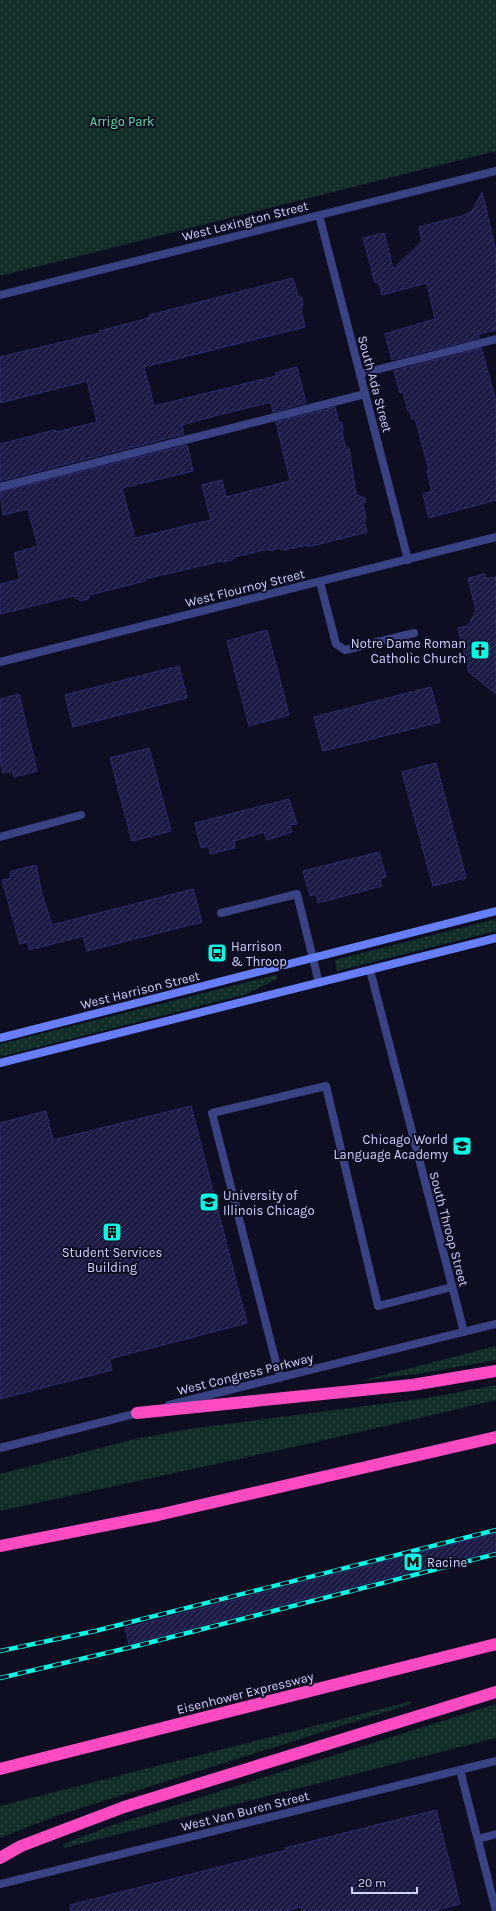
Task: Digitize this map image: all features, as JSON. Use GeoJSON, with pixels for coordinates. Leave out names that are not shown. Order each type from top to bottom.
{"type":"FeatureCollection","features":[{"type":"Feature","properties":{"kind":"highway"},"geometry":{"type":"LineString","coordinates":[[137,1413],[412,1385],[496,1371]]}},
{"type":"Feature","properties":{"kind":"highway"},"geometry":{"type":"LineString","coordinates":[[0,1546],[158,1515],[496,1437]]}},
{"type":"Feature","properties":{"kind":"highway","name":"Eisenhower Expressway"},"geometry":{"type":"LineString","coordinates":[[0,1769],[496,1644]]}},
{"type":"Feature","properties":{"kind":"highway"},"geometry":{"type":"LineString","coordinates":[[0,1858],[29,1843],[124,1808],[496,1692]]}},
{"type":"Feature","properties":{"kind":"main road","name":"West Harrison Street"},"geometry":{"type":"LineString","coordinates":[[0,1038],[496,911]]}},
{"type":"Feature","properties":{"kind":"main road"},"geometry":{"type":"LineString","coordinates":[[0,1063],[496,938]]}},
{"type":"Feature","properties":{"kind":"street","name":"West Lexington Street"},"geometry":{"type":"LineString","coordinates":[[0,295],[496,171]]}},
{"type":"Feature","properties":{"kind":"street","name":"South Ada Street"},"geometry":{"type":"LineString","coordinates":[[319,215],[408,560]]}},
{"type":"Feature","properties":{"kind":"street"},"geometry":{"type":"LineString","coordinates":[[360,374],[496,339]]}},
{"type":"Feature","properties":{"kind":"street"},"geometry":{"type":"LineString","coordinates":[[0,487],[365,394]]}},
{"type":"Feature","properties":{"kind":"street","name":"West Flournoy Street"},"geometry":{"type":"LineString","coordinates":[[0,662],[496,537]]}},
{"type":"Feature","properties":{"kind":"street"},"geometry":{"type":"LineString","coordinates":[[320,582],[336,644],[345,650],[414,633]]}},
{"type":"Feature","properties":{"kind":"street"},"geometry":{"type":"LineString","coordinates":[[0,836],[81,815]]}},
{"type":"Feature","properties":{"kind":"street"},"geometry":{"type":"LineString","coordinates":[[221,913],[297,894],[319,983]]}},
{"type":"Feature","properties":{"kind":"street","name":"South Throop Street"},"geometry":{"type":"LineString","coordinates":[[370,970],[464,1332]]}},
{"type":"Feature","properties":{"kind":"street"},"geometry":{"type":"LineString","coordinates":[[280,1378],[212,1114],[326,1086],[378,1306],[452,1287]]}},
{"type":"Feature","properties":{"kind":"street","name":"West Congress Parkway"},"geometry":{"type":"LineString","coordinates":[[0,1448],[496,1324]]}},
{"type":"Feature","properties":{"kind":"street","name":"West Van Buren Street"},"geometry":{"type":"LineString","coordinates":[[0,1884],[496,1761]]}},
{"type":"Feature","properties":{"kind":"street"},"geometry":{"type":"LineString","coordinates":[[460,1770],[496,1911]]}},
{"type":"Feature","properties":{"kind":"street"},"geometry":{"type":"LineString","coordinates":[[478,1839],[496,1834]]}},
{"type":"Feature","properties":{"kind":"green space","name":"Arrigo Park"},"geometry":{"type":"Polygon","coordinates":[[[0,0],[496,0],[496,151],[0,276],[0,0]]]}},
{"type":"Feature","properties":{"kind":"green space"},"geometry":{"type":"Polygon","coordinates":[[[496,919],[496,931],[337,971],[335,960],[496,919]]]}},
{"type":"Feature","properties":{"kind":"green space"},"geometry":{"type":"Polygon","coordinates":[[[276,975],[278,978],[247,994],[0,1057],[0,1044],[276,975]]]}},
{"type":"Feature","properties":{"kind":"green space"},"geometry":{"type":"Polygon","coordinates":[[[496,1346],[496,1360],[423,1373],[360,1381],[496,1346]]]}},
{"type":"Feature","properties":{"kind":"green space"},"geometry":{"type":"Polygon","coordinates":[[[496,1385],[496,1400],[321,1441],[0,1511],[0,1474],[135,1439],[189,1429],[427,1398],[496,1385]]]}},
{"type":"Feature","properties":{"kind":"green space"},"geometry":{"type":"Polygon","coordinates":[[[412,1701],[411,1704],[56,1816],[0,1838],[0,1806],[412,1701]]]}},
{"type":"Feature","properties":{"kind":"green space"},"geometry":{"type":"Polygon","coordinates":[[[496,1704],[496,1738],[64,1848],[63,1844],[110,1826],[496,1704]]]}},
{"type":"Feature","properties":{"kind":"building"},"geometry":{"type":"Polygon","coordinates":[[[482,192],[496,251],[496,330],[478,334],[479,338],[392,360],[385,334],[435,319],[427,283],[382,295],[379,282],[375,283],[363,238],[384,233],[393,269],[422,241],[419,227],[465,215],[472,211],[482,192]]]}},
{"type":"Feature","properties":{"kind":"building"},"geometry":{"type":"Polygon","coordinates":[[[293,278],[298,296],[302,298],[303,305],[301,310],[305,327],[144,367],[154,406],[276,376],[275,373],[297,367],[306,403],[273,412],[271,402],[218,415],[182,425],[184,434],[0,481],[0,444],[55,430],[56,432],[97,422],[87,381],[0,403],[0,357],[100,333],[99,331],[149,318],[149,315],[293,278]]]}},
{"type":"Feature","properties":{"kind":"building"},"geometry":{"type":"Polygon","coordinates":[[[481,348],[496,401],[496,500],[429,518],[423,494],[432,491],[427,471],[429,470],[415,418],[412,419],[410,411],[408,411],[403,392],[400,393],[394,371],[481,348]]]}},
{"type":"Feature","properties":{"kind":"building"},"geometry":{"type":"Polygon","coordinates":[[[335,407],[338,421],[342,423],[342,433],[345,445],[349,449],[356,494],[366,499],[363,505],[366,517],[364,520],[367,532],[308,547],[307,545],[283,550],[279,548],[269,551],[269,549],[234,557],[232,560],[224,562],[222,561],[145,579],[145,581],[89,595],[88,599],[80,601],[73,596],[0,614],[0,584],[20,579],[14,553],[38,546],[28,509],[3,515],[0,492],[187,445],[193,471],[122,488],[135,538],[211,520],[202,485],[222,480],[226,497],[290,481],[276,422],[335,407]]]}},
{"type":"Feature","properties":{"kind":"building","name":"Notre Dame Roman Catholic Church"},"geometry":{"type":"Polygon","coordinates":[[[485,574],[486,579],[496,577],[496,694],[469,672],[458,628],[468,626],[476,611],[468,578],[485,574]]]}},
{"type":"Feature","properties":{"kind":"building"},"geometry":{"type":"Polygon","coordinates":[[[267,630],[289,715],[249,726],[227,641],[267,630]]]}},
{"type":"Feature","properties":{"kind":"building"},"geometry":{"type":"Polygon","coordinates":[[[179,666],[187,698],[73,727],[65,695],[179,666]]]}},
{"type":"Feature","properties":{"kind":"building"},"geometry":{"type":"Polygon","coordinates":[[[431,687],[440,722],[323,751],[314,717],[431,687]]]}},
{"type":"Feature","properties":{"kind":"building"},"geometry":{"type":"Polygon","coordinates":[[[19,694],[37,771],[14,777],[12,771],[3,773],[0,760],[0,699],[19,694]]]}},
{"type":"Feature","properties":{"kind":"building"},"geometry":{"type":"Polygon","coordinates":[[[149,748],[171,831],[132,841],[110,758],[149,748]]]}},
{"type":"Feature","properties":{"kind":"building"},"geometry":{"type":"Polygon","coordinates":[[[436,763],[466,878],[433,886],[402,772],[436,763]]]}},
{"type":"Feature","properties":{"kind":"building"},"geometry":{"type":"Polygon","coordinates":[[[289,799],[297,824],[290,825],[292,832],[267,840],[264,832],[234,841],[235,848],[210,854],[209,846],[201,848],[195,823],[289,799]]]}},
{"type":"Feature","properties":{"kind":"building"},"geometry":{"type":"Polygon","coordinates":[[[379,852],[386,877],[380,879],[382,886],[318,903],[316,894],[310,896],[303,871],[379,852]]]}},
{"type":"Feature","properties":{"kind":"building"},"geometry":{"type":"Polygon","coordinates":[[[36,865],[42,894],[52,925],[193,889],[202,922],[87,951],[83,936],[29,950],[28,942],[20,944],[2,880],[11,878],[10,872],[36,865]]]}},
{"type":"Feature","properties":{"kind":"building","name":"Student Services Building"},"geometry":{"type":"Polygon","coordinates":[[[191,1106],[247,1323],[109,1359],[112,1370],[0,1399],[0,1123],[46,1111],[53,1140],[191,1106]]]}},
{"type":"Feature","properties":{"kind":"building"},"geometry":{"type":"Polygon","coordinates":[[[496,1533],[496,1550],[129,1644],[125,1628],[496,1533]]]}},
{"type":"Feature","properties":{"kind":"building"},"geometry":{"type":"Polygon","coordinates":[[[436,1810],[460,1904],[433,1911],[302,1911],[301,1907],[285,1911],[71,1911],[70,1905],[436,1810]]]}},
{"type":"Feature","properties":{"kind":"railway"},"geometry":{"type":"LineString","coordinates":[[0,1651],[95,1631],[496,1530]]}},
{"type":"Feature","properties":{"kind":"railway"},"geometry":{"type":"LineString","coordinates":[[0,1678],[136,1646],[496,1554]]}},
{"type":"Feature","properties":{"kind":"place","name":"Notre Dame Roman Catholic Church"},"geometry":{"type":"Point","coordinates":[480,650]}},
{"type":"Feature","properties":{"kind":"place","name":"Harrison & Throop"},"geometry":{"type":"Point","coordinates":[217,953]}},
{"type":"Feature","properties":{"kind":"place","name":"Chicago World Language Academy"},"geometry":{"type":"Point","coordinates":[462,1146]}},
{"type":"Feature","properties":{"kind":"place","name":"University of Illinois Chicago"},"geometry":{"type":"Point","coordinates":[209,1202]}},
{"type":"Feature","properties":{"kind":"place","name":"Student Services Building"},"geometry":{"type":"Point","coordinates":[112,1232]}},
{"type":"Feature","properties":{"kind":"place","name":"Racine"},"geometry":{"type":"Point","coordinates":[413,1562]}}]}
